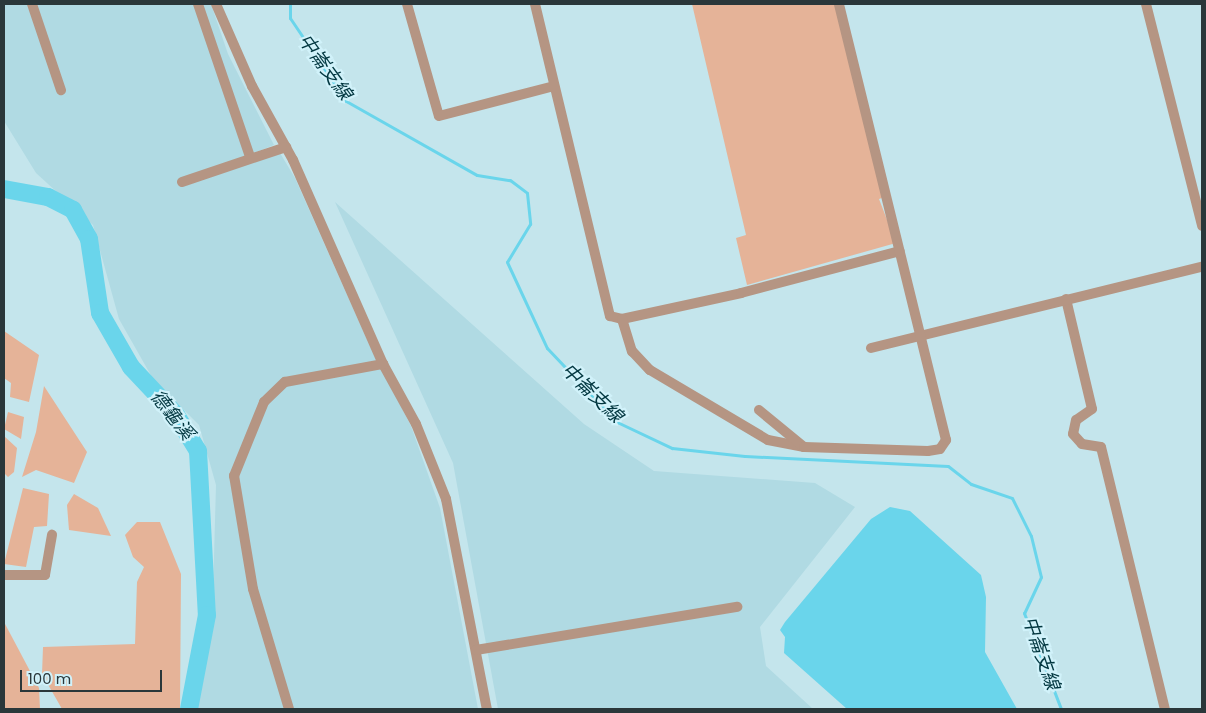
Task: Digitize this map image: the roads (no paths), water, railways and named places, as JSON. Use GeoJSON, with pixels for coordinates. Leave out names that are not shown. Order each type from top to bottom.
{"type":"FeatureCollection","features":[{"type":"Feature","properties":{"kind":"lane"},"geometry":{"type":"LineString","coordinates":[[32,4],[61,90]]}},
{"type":"Feature","properties":{"kind":"lane"},"geometry":{"type":"LineString","coordinates":[[198,4],[250,158]]}},
{"type":"Feature","properties":{"kind":"lane"},"geometry":{"type":"LineString","coordinates":[[216,4],[252,86],[286,147],[383,364],[416,424],[446,500],[487,709]]}},
{"type":"Feature","properties":{"kind":"lane"},"geometry":{"type":"LineString","coordinates":[[408,4],[439,116],[554,86]]}},
{"type":"Feature","properties":{"kind":"lane"},"geometry":{"type":"LineString","coordinates":[[534,4],[610,316],[622,319],[900,252]]}},
{"type":"Feature","properties":{"kind":"lane"},"geometry":{"type":"LineString","coordinates":[[622,319],[632,351],[650,370],[768,440],[835,451],[940,449],[946,440],[922,334],[839,4]]}},
{"type":"Feature","properties":{"kind":"lane"},"geometry":{"type":"LineString","coordinates":[[1146,4],[1202,226]]}},
{"type":"Feature","properties":{"kind":"lane"},"geometry":{"type":"LineString","coordinates":[[182,182],[286,147]]}},
{"type":"Feature","properties":{"kind":"lane"},"geometry":{"type":"LineString","coordinates":[[870,348],[1202,267]]}},
{"type":"Feature","properties":{"kind":"lane"},"geometry":{"type":"LineString","coordinates":[[1066,299],[1092,409],[1076,420],[1073,434],[1082,444],[1101,447],[1165,709]]}},
{"type":"Feature","properties":{"kind":"lane"},"geometry":{"type":"LineString","coordinates":[[289,709],[253,589],[234,476],[264,402],[285,382],[383,364]]}},
{"type":"Feature","properties":{"kind":"lane"},"geometry":{"type":"LineString","coordinates":[[759,410],[804,447]]}},
{"type":"Feature","properties":{"kind":"lane"},"geometry":{"type":"LineString","coordinates":[[4,575],[45,575],[52,535]]}},
{"type":"Feature","properties":{"kind":"lane"},"geometry":{"type":"LineString","coordinates":[[476,650],[737,607]]}},
{"type":"Feature","properties":{"kind":"water"},"geometry":{"type":"Polygon","coordinates":[[[890,507],[910,511],[981,575],[986,597],[985,652],[1017,709],[847,709],[784,653],[785,637],[780,630],[785,622],[871,519],[890,507]]]}},
{"type":"Feature","properties":{"kind":"waterway","name":"中崙支線"},"geometry":{"type":"LineString","coordinates":[[290,4],[290,18],[346,101],[477,175],[510,180],[527,193],[530,224],[507,262],[547,348],[617,422],[672,448],[745,456],[948,466],[971,484],[1012,498],[1031,536],[1041,577],[1024,613],[1061,709]]}},
{"type":"Feature","properties":{"kind":"waterway","name":"德龜溪"},"geometry":{"type":"LineString","coordinates":[[4,189],[48,197],[73,210],[89,239],[100,313],[131,367],[176,415],[198,451],[207,615],[189,709]]}}]}
